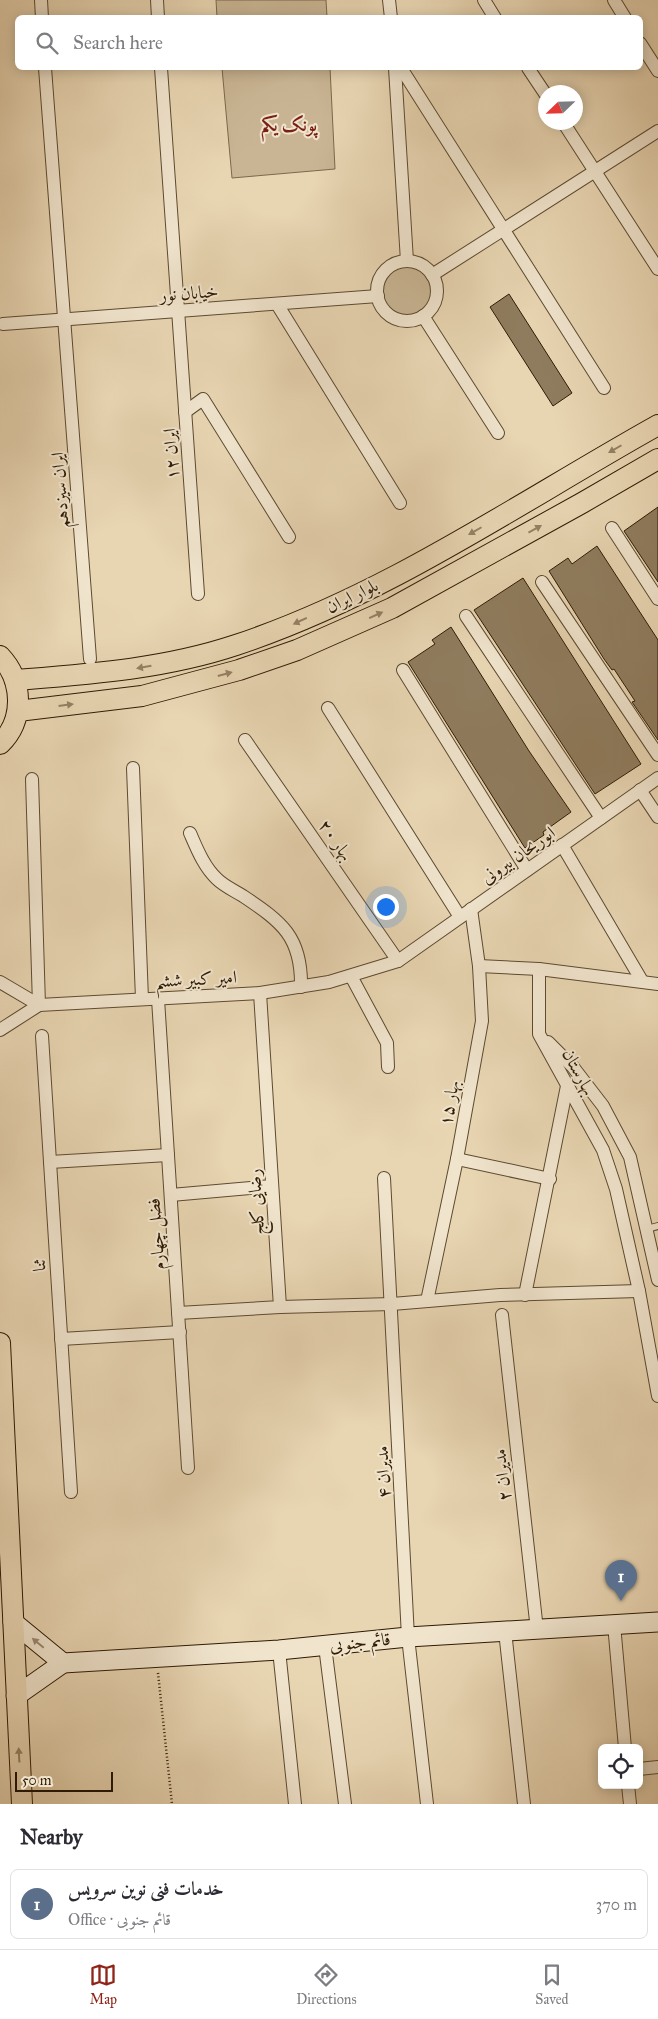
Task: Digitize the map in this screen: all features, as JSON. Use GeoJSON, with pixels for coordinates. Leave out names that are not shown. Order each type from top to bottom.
{"type":"FeatureCollection","features":[{"type":"Feature","properties":{"kind":"main road","name":"بلوار ایران"},"geometry":{"type":"LineString","coordinates":[[15,680],[105,673],[174,661],[234,646],[286,627],[421,562],[658,425]]}},
{"type":"Feature","properties":{"kind":"main road","name":"بلوار ایران"},"geometry":{"type":"LineString","coordinates":[[18,711],[142,696],[239,670],[297,650],[392,608],[582,503],[658,458]]}},
{"type":"Feature","properties":{"kind":"main road"},"geometry":{"type":"LineString","coordinates":[[0,656],[7,663],[15,680],[18,711],[12,728],[0,744]]}},
{"type":"Feature","properties":{"kind":"main road"},"geometry":{"type":"LineString","coordinates":[[0,1343],[22,1804]]}},
{"type":"Feature","properties":{"kind":"street"},"geometry":{"type":"LineString","coordinates":[[41,0],[42,15]]}},
{"type":"Feature","properties":{"kind":"street"},"geometry":{"type":"LineString","coordinates":[[157,0],[158,15]]}},
{"type":"Feature","properties":{"kind":"street"},"geometry":{"type":"LineString","coordinates":[[389,0],[391,15]]}},
{"type":"Feature","properties":{"kind":"street"},"geometry":{"type":"LineString","coordinates":[[484,0],[493,15]]}},
{"type":"Feature","properties":{"kind":"street"},"geometry":{"type":"LineString","coordinates":[[614,0],[623,15]]}},
{"type":"Feature","properties":{"kind":"street"},"geometry":{"type":"LineString","coordinates":[[643,48],[658,71]]}},
{"type":"Feature","properties":{"kind":"street","name":"ایران سیزدهم"},"geometry":{"type":"LineString","coordinates":[[46,70],[90,659]]}},
{"type":"Feature","properties":{"kind":"street","name":"ایران ۱۲"},"geometry":{"type":"LineString","coordinates":[[161,70],[198,594]]}},
{"type":"Feature","properties":{"kind":"street"},"geometry":{"type":"LineString","coordinates":[[395,70],[407,261]]}},
{"type":"Feature","properties":{"kind":"street"},"geometry":{"type":"LineString","coordinates":[[401,70],[604,388]]}},
{"type":"Feature","properties":{"kind":"street"},"geometry":{"type":"LineString","coordinates":[[529,70],[539,85]]}},
{"type":"Feature","properties":{"kind":"street"},"geometry":{"type":"LineString","coordinates":[[568,130],[658,269]]}},
{"type":"Feature","properties":{"kind":"street"},"geometry":{"type":"LineString","coordinates":[[432,275],[658,131]]}},
{"type":"Feature","properties":{"kind":"street"},"geometry":{"type":"LineString","coordinates":[[417,262],[426,267],[432,275],[436,283],[437,292],[430,310],[423,316],[405,321],[387,313],[381,306],[378,286],[384,272],[396,263],[417,262]]}},
{"type":"Feature","properties":{"kind":"street","name":"خیابان نور"},"geometry":{"type":"LineString","coordinates":[[1,324],[378,296]]}},
{"type":"Feature","properties":{"kind":"street"},"geometry":{"type":"LineString","coordinates":[[277,304],[400,503]]}},
{"type":"Feature","properties":{"kind":"street"},"geometry":{"type":"LineString","coordinates":[[423,316],[498,433]]}},
{"type":"Feature","properties":{"kind":"street"},"geometry":{"type":"LineString","coordinates":[[185,412],[203,399],[289,537]]}},
{"type":"Feature","properties":{"kind":"street"},"geometry":{"type":"LineString","coordinates":[[612,528],[658,599]]}},
{"type":"Feature","properties":{"kind":"street"},"geometry":{"type":"LineString","coordinates":[[542,582],[658,755]]}},
{"type":"Feature","properties":{"kind":"street"},"geometry":{"type":"LineString","coordinates":[[466,616],[601,818]]}},
{"type":"Feature","properties":{"kind":"street"},"geometry":{"type":"LineString","coordinates":[[403,670],[527,870]]}},
{"type":"Feature","properties":{"kind":"street"},"geometry":{"type":"LineString","coordinates":[[328,708],[466,913]]}},
{"type":"Feature","properties":{"kind":"street","name":"بهار ۲۰"},"geometry":{"type":"LineString","coordinates":[[245,740],[398,961]]}},
{"type":"Feature","properties":{"kind":"street"},"geometry":{"type":"LineString","coordinates":[[132,768],[142,1000]]}},
{"type":"Feature","properties":{"kind":"street","name":"ابوریحان بیرونی"},"geometry":{"type":"LineString","coordinates":[[398,961],[658,778]]}},
{"type":"Feature","properties":{"kind":"street"},"geometry":{"type":"LineString","coordinates":[[32,779],[39,1005]]}},
{"type":"Feature","properties":{"kind":"street"},"geometry":{"type":"LineString","coordinates":[[640,790],[658,817]]}},
{"type":"Feature","properties":{"kind":"street"},"geometry":{"type":"LineString","coordinates":[[190,833],[200,856],[217,880],[255,904],[279,923],[290,936],[298,952],[301,965],[301,987]]}},
{"type":"Feature","properties":{"kind":"street"},"geometry":{"type":"LineString","coordinates":[[562,845],[642,980]]}},
{"type":"Feature","properties":{"kind":"street","name":"بهار ۱۵"},"geometry":{"type":"LineString","coordinates":[[427,1301],[458,1160],[482,1021],[480,966],[466,913]]}},
{"type":"Feature","properties":{"kind":"street","name":"امیر کبیر ششم"},"geometry":{"type":"LineString","coordinates":[[0,1030],[39,1005],[260,993],[330,982],[398,961]]}},
{"type":"Feature","properties":{"kind":"street"},"geometry":{"type":"LineString","coordinates":[[480,966],[539,969],[642,980],[658,984]]}},
{"type":"Feature","properties":{"kind":"street"},"geometry":{"type":"LineString","coordinates":[[539,969],[539,1034]]}},
{"type":"Feature","properties":{"kind":"street"},"geometry":{"type":"LineString","coordinates":[[351,976],[387,1043],[388,1067]]}},
{"type":"Feature","properties":{"kind":"street"},"geometry":{"type":"LineString","coordinates":[[0,982],[39,1005]]}},
{"type":"Feature","properties":{"kind":"street","name":"رضایی کلج"},"geometry":{"type":"LineString","coordinates":[[260,993],[280,1307]]}},
{"type":"Feature","properties":{"kind":"street","name":"فضل چهارم"},"geometry":{"type":"LineString","coordinates":[[158,998],[188,1468]]}},
{"type":"Feature","properties":{"kind":"street","name":"بهارستان"},"geometry":{"type":"LineString","coordinates":[[539,1034],[603,1150],[616,1189],[639,1291],[658,1396]]}},
{"type":"Feature","properties":{"kind":"street","name":"بهارستان"},"geometry":{"type":"LineString","coordinates":[[539,1034],[573,1067],[603,1106],[630,1157],[652,1228],[658,1280]]}},
{"type":"Feature","properties":{"kind":"street","name":"ثنا"},"geometry":{"type":"LineString","coordinates":[[42,1036],[71,1492]]}},
{"type":"Feature","properties":{"kind":"street"},"geometry":{"type":"LineString","coordinates":[[525,1295],[550,1179],[567,1086]]}},
{"type":"Feature","properties":{"kind":"street"},"geometry":{"type":"LineString","coordinates":[[50,1162],[168,1155]]}},
{"type":"Feature","properties":{"kind":"street"},"geometry":{"type":"LineString","coordinates":[[458,1160],[550,1179]]}},
{"type":"Feature","properties":{"kind":"street","name":"مدیران ۴"},"geometry":{"type":"LineString","coordinates":[[384,1178],[408,1638],[427,1804]]}},
{"type":"Feature","properties":{"kind":"street"},"geometry":{"type":"LineString","coordinates":[[171,1195],[272,1186]]}},
{"type":"Feature","properties":{"kind":"street"},"geometry":{"type":"LineString","coordinates":[[178,1313],[639,1291]]}},
{"type":"Feature","properties":{"kind":"street","name":"مدیران ۲"},"geometry":{"type":"LineString","coordinates":[[502,1315],[537,1630]]}},
{"type":"Feature","properties":{"kind":"street"},"geometry":{"type":"LineString","coordinates":[[61,1339],[180,1332]]}},
{"type":"Feature","properties":{"kind":"street"},"geometry":{"type":"LineString","coordinates":[[13,1622],[63,1663],[16,1696]]}},
{"type":"Feature","properties":{"kind":"street","name":"قائم جنوبی"},"geometry":{"type":"LineString","coordinates":[[63,1663],[279,1650],[408,1638],[658,1622]]}},
{"type":"Feature","properties":{"kind":"street"},"geometry":{"type":"LineString","coordinates":[[614,1624],[625,1744]]}},
{"type":"Feature","properties":{"kind":"street"},"geometry":{"type":"LineString","coordinates":[[505,1631],[524,1804]]}},
{"type":"Feature","properties":{"kind":"street"},"geometry":{"type":"LineString","coordinates":[[325,1646],[345,1804]]}},
{"type":"Feature","properties":{"kind":"street"},"geometry":{"type":"LineString","coordinates":[[279,1650],[295,1804]]}},
{"type":"Feature","properties":{"kind":"street"},"geometry":{"type":"LineString","coordinates":[[643,1769],[658,1767]]}},
{"type":"Feature","properties":{"kind":"street"},"geometry":{"type":"LineString","coordinates":[[628,1789],[630,1804]]}},
{"type":"Feature","properties":{"kind":"path"},"geometry":{"type":"LineString","coordinates":[[156,1656],[172,1804]]}},
{"type":"Feature","properties":{"kind":"shaded area"},"geometry":{"type":"Polygon","coordinates":[[[216,0],[326,0],[327,15],[217,15],[216,0]]]}},
{"type":"Feature","properties":{"kind":"shaded area"},"geometry":{"type":"Polygon","coordinates":[[[222,70],[330,70],[335,169],[232,178],[222,70]]]}},
{"type":"Feature","properties":{"kind":"shaded area"},"geometry":{"type":"Polygon","coordinates":[[[407,261],[426,268],[435,282],[434,299],[424,317],[406,319],[392,316],[383,308],[378,298],[377,287],[382,276],[392,267],[407,261]]]}},
{"type":"Feature","properties":{"kind":"building"},"geometry":{"type":"Polygon","coordinates":[[[509,294],[572,393],[553,406],[490,307],[509,294]]]}},
{"type":"Feature","properties":{"kind":"building"},"geometry":{"type":"Polygon","coordinates":[[[658,507],[658,582],[624,531],[658,507]]]}},
{"type":"Feature","properties":{"kind":"building"},"geometry":{"type":"Polygon","coordinates":[[[597,546],[658,640],[658,740],[632,702],[635,701],[614,669],[612,670],[604,659],[549,571],[568,558],[572,564],[597,546]]]}},
{"type":"Feature","properties":{"kind":"building"},"geometry":{"type":"Polygon","coordinates":[[[523,578],[641,764],[595,794],[474,610],[523,578]]]}},
{"type":"Feature","properties":{"kind":"building"},"geometry":{"type":"Polygon","coordinates":[[[451,627],[529,751],[571,812],[543,832],[544,835],[525,848],[408,662],[435,644],[432,640],[451,627]]]}},
{"type":"Feature","properties":{"kind":"place","name":"خدمات فنی نوین سرویس"},"geometry":{"type":"Point","coordinates":[621,1601]}},
{"type":"Feature","properties":{"kind":"district","name":"پونک یکم"},"geometry":{"type":"Point","coordinates":[289,124]}}]}
